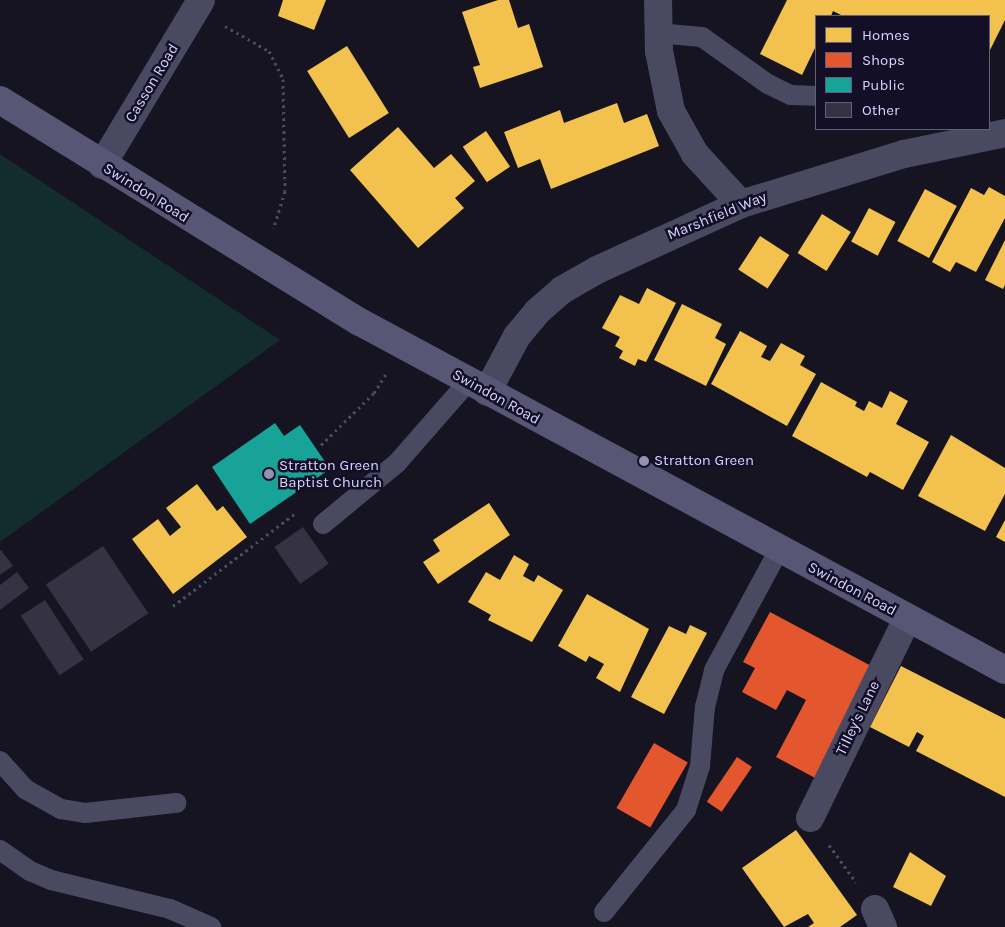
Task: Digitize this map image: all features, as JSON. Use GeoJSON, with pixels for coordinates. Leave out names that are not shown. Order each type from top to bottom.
{"type":"FeatureCollection","features":[{"type":"Feature","properties":{"kind":"main road","name":"Swindon Road"},"geometry":{"type":"LineString","coordinates":[[0,100],[262,264],[404,346],[779,550],[1005,670]]}},
{"type":"Feature","properties":{"kind":"street"},"geometry":{"type":"LineString","coordinates":[[658,0],[657,33],[664,86],[684,137],[741,204]]}},
{"type":"Feature","properties":{"kind":"street","name":"Casson Road"},"geometry":{"type":"LineString","coordinates":[[102,165],[197,6]]}},
{"type":"Feature","properties":{"kind":"street","name":"Marshfield Way"},"geometry":{"type":"LineString","coordinates":[[477,387],[517,336],[562,290],[741,204],[904,154],[1005,133]]}},
{"type":"Feature","properties":{"kind":"street","name":"Tilley's Lane"},"geometry":{"type":"LineString","coordinates":[[810,818],[907,619]]}},
{"type":"Feature","properties":{"kind":"lane"},"geometry":{"type":"LineString","coordinates":[[657,33],[702,37],[768,84],[791,95],[815,96]]}},
{"type":"Feature","properties":{"kind":"lane"},"geometry":{"type":"LineString","coordinates":[[323,524],[397,463],[477,387]]}},
{"type":"Feature","properties":{"kind":"lane"},"geometry":{"type":"LineString","coordinates":[[604,912],[686,810],[700,766],[705,707],[714,670],[779,550]]}},
{"type":"Feature","properties":{"kind":"lane"},"geometry":{"type":"LineString","coordinates":[[0,761],[25,789],[61,809],[85,813],[176,803]]}},
{"type":"Feature","properties":{"kind":"lane"},"geometry":{"type":"LineString","coordinates":[[0,850],[30,872],[51,880],[170,909],[211,927]]}},
{"type":"Feature","properties":{"kind":"path"},"geometry":{"type":"LineString","coordinates":[[197,6],[254,39],[269,51],[282,79],[285,191],[262,264]]}},
{"type":"Feature","properties":{"kind":"path"},"geometry":{"type":"LineString","coordinates":[[321,445],[374,393],[404,346]]}},
{"type":"Feature","properties":{"kind":"path"},"geometry":{"type":"LineString","coordinates":[[173,606],[283,520],[308,512],[323,524]]}},
{"type":"Feature","properties":{"kind":"path"},"geometry":{"type":"LineString","coordinates":[[810,818],[879,918]]}},
{"type":"Feature","properties":{"kind":"green space"},"geometry":{"type":"Polygon","coordinates":[[[0,154],[280,340],[0,542],[0,154]]]}},
{"type":"Feature","properties":{"kind":"building: Homes"},"geometry":{"type":"Polygon","coordinates":[[[283,0],[326,0],[314,30],[278,16],[283,0]]]}},
{"type":"Feature","properties":{"kind":"building: Homes"},"geometry":{"type":"Polygon","coordinates":[[[498,0],[509,0],[518,28],[529,24],[543,67],[480,88],[473,67],[480,65],[462,12],[498,0]]]}},
{"type":"Feature","properties":{"kind":"building: Homes"},"geometry":{"type":"Polygon","coordinates":[[[787,0],[1005,0],[1005,20],[990,50],[990,15],[841,15],[833,11],[831,15],[815,15],[815,48],[802,75],[760,54],[787,0]]]}},
{"type":"Feature","properties":{"kind":"building: Homes"},"geometry":{"type":"Polygon","coordinates":[[[347,46],[389,113],[349,138],[307,71],[347,46]]]}},
{"type":"Feature","properties":{"kind":"building: Homes"},"geometry":{"type":"Polygon","coordinates":[[[617,103],[624,123],[647,114],[659,146],[551,189],[540,159],[518,168],[504,132],[560,110],[564,123],[617,103]]]}},
{"type":"Feature","properties":{"kind":"building: Homes"},"geometry":{"type":"Polygon","coordinates":[[[398,127],[434,168],[451,154],[475,181],[455,198],[464,208],[418,248],[350,170],[398,127]]]}},
{"type":"Feature","properties":{"kind":"building: Homes"},"geometry":{"type":"Polygon","coordinates":[[[486,131],[510,167],[487,182],[463,147],[486,131]]]}},
{"type":"Feature","properties":{"kind":"building: Homes"},"geometry":{"type":"Polygon","coordinates":[[[989,187],[1005,196],[1005,218],[976,272],[956,262],[950,272],[932,262],[971,188],[984,195],[989,187]]]}},
{"type":"Feature","properties":{"kind":"building: Homes"},"geometry":{"type":"Polygon","coordinates":[[[925,189],[957,206],[929,258],[897,241],[925,189]]]}},
{"type":"Feature","properties":{"kind":"building: Homes"},"geometry":{"type":"Polygon","coordinates":[[[869,208],[895,222],[878,256],[851,242],[869,208]]]}},
{"type":"Feature","properties":{"kind":"building: Homes"},"geometry":{"type":"Polygon","coordinates":[[[822,214],[851,232],[826,271],[798,253],[822,214]]]}},
{"type":"Feature","properties":{"kind":"building: Homes"},"geometry":{"type":"Polygon","coordinates":[[[760,236],[789,255],[768,289],[738,270],[760,236]]]}},
{"type":"Feature","properties":{"kind":"building: Homes"},"geometry":{"type":"Polygon","coordinates":[[[1005,240],[1005,285],[1003,289],[985,280],[1005,240]]]}},
{"type":"Feature","properties":{"kind":"building: Homes"},"geometry":{"type":"Polygon","coordinates":[[[647,288],[676,303],[646,362],[638,359],[635,366],[619,358],[623,351],[615,346],[620,337],[602,328],[620,295],[639,304],[647,288]]]}},
{"type":"Feature","properties":{"kind":"building: Homes"},"geometry":{"type":"Polygon","coordinates":[[[682,304],[722,324],[715,338],[726,344],[706,386],[654,360],[682,304]]]}},
{"type":"Feature","properties":{"kind":"building: Homes"},"geometry":{"type":"Polygon","coordinates":[[[740,331],[767,346],[761,357],[770,361],[781,343],[805,356],[800,365],[816,374],[787,426],[711,384],[740,331]]]}},
{"type":"Feature","properties":{"kind":"building: Homes"},"geometry":{"type":"Polygon","coordinates":[[[821,382],[857,402],[855,406],[864,411],[869,401],[882,408],[890,391],[908,401],[896,424],[929,442],[903,490],[870,472],[867,477],[792,436],[821,382]]]}},
{"type":"Feature","properties":{"kind":"building: Homes"},"geometry":{"type":"Polygon","coordinates":[[[951,435],[1005,468],[1005,494],[985,531],[918,496],[951,435]]]}},
{"type":"Feature","properties":{"kind":"building: Homes"},"geometry":{"type":"Polygon","coordinates":[[[197,484],[217,511],[223,506],[247,537],[173,594],[132,539],[158,519],[170,536],[181,527],[166,508],[197,484]]]}},
{"type":"Feature","properties":{"kind":"building: Homes"},"geometry":{"type":"Polygon","coordinates":[[[489,503],[510,535],[438,584],[423,562],[440,551],[433,540],[489,503]]]}},
{"type":"Feature","properties":{"kind":"building: Homes"},"geometry":{"type":"Polygon","coordinates":[[[1005,520],[1005,542],[996,537],[1005,520]]]}},
{"type":"Feature","properties":{"kind":"building: Homes"},"geometry":{"type":"Polygon","coordinates":[[[514,555],[529,564],[523,576],[534,582],[538,575],[563,590],[532,642],[488,620],[491,615],[468,602],[486,572],[500,580],[514,555]]]}},
{"type":"Feature","properties":{"kind":"building: Homes"},"geometry":{"type":"Polygon","coordinates":[[[587,594],[649,629],[620,692],[596,678],[604,664],[589,656],[586,662],[558,646],[587,594]]]}},
{"type":"Feature","properties":{"kind":"building: Homes"},"geometry":{"type":"Polygon","coordinates":[[[690,625],[707,633],[664,714],[631,697],[669,626],[686,634],[690,625]]]}},
{"type":"Feature","properties":{"kind":"building: Homes"},"geometry":{"type":"Polygon","coordinates":[[[901,666],[1005,719],[1005,797],[916,751],[924,736],[917,732],[909,747],[870,727],[901,666]]]}},
{"type":"Feature","properties":{"kind":"building: Homes"},"geometry":{"type":"Polygon","coordinates":[[[796,830],[857,915],[840,927],[808,927],[814,923],[808,914],[784,927],[742,868],[796,830]]]}},
{"type":"Feature","properties":{"kind":"building: Homes"},"geometry":{"type":"Polygon","coordinates":[[[910,852],[946,876],[931,906],[893,887],[910,852]]]}},
{"type":"Feature","properties":{"kind":"building: Shops"},"geometry":{"type":"Polygon","coordinates":[[[770,612],[875,668],[817,779],[776,757],[806,700],[787,690],[776,710],[742,692],[755,668],[743,662],[770,612]]]}},
{"type":"Feature","properties":{"kind":"building: Shops"},"geometry":{"type":"Polygon","coordinates":[[[654,743],[688,762],[650,827],[616,808],[654,743]]]}},
{"type":"Feature","properties":{"kind":"building: Shops"},"geometry":{"type":"Polygon","coordinates":[[[737,757],[752,767],[722,812],[707,802],[737,757]]]}},
{"type":"Feature","properties":{"kind":"building: Public"},"geometry":{"type":"Polygon","coordinates":[[[275,423],[284,436],[300,425],[330,469],[250,524],[212,467],[275,423]]]}},
{"type":"Feature","properties":{"kind":"building: Other"},"geometry":{"type":"Polygon","coordinates":[[[303,527],[329,564],[300,584],[274,547],[303,527]]]}},
{"type":"Feature","properties":{"kind":"building: Other"},"geometry":{"type":"Polygon","coordinates":[[[103,546],[148,613],[91,652],[46,585],[103,546]]]}},
{"type":"Feature","properties":{"kind":"building: Other"},"geometry":{"type":"Polygon","coordinates":[[[0,551],[13,566],[0,575],[0,551]]]}},
{"type":"Feature","properties":{"kind":"building: Other"},"geometry":{"type":"Polygon","coordinates":[[[17,572],[29,588],[0,610],[0,585],[17,572]]]}},
{"type":"Feature","properties":{"kind":"building: Other"},"geometry":{"type":"Polygon","coordinates":[[[45,600],[84,660],[59,675],[21,616],[45,600]]]}},
{"type":"Feature","properties":{"kind":"place","name":"Stratton Green"},"geometry":{"type":"Point","coordinates":[644,461]}},
{"type":"Feature","properties":{"kind":"place","name":"Stratton Green Baptist Church"},"geometry":{"type":"Point","coordinates":[269,474]}}]}
